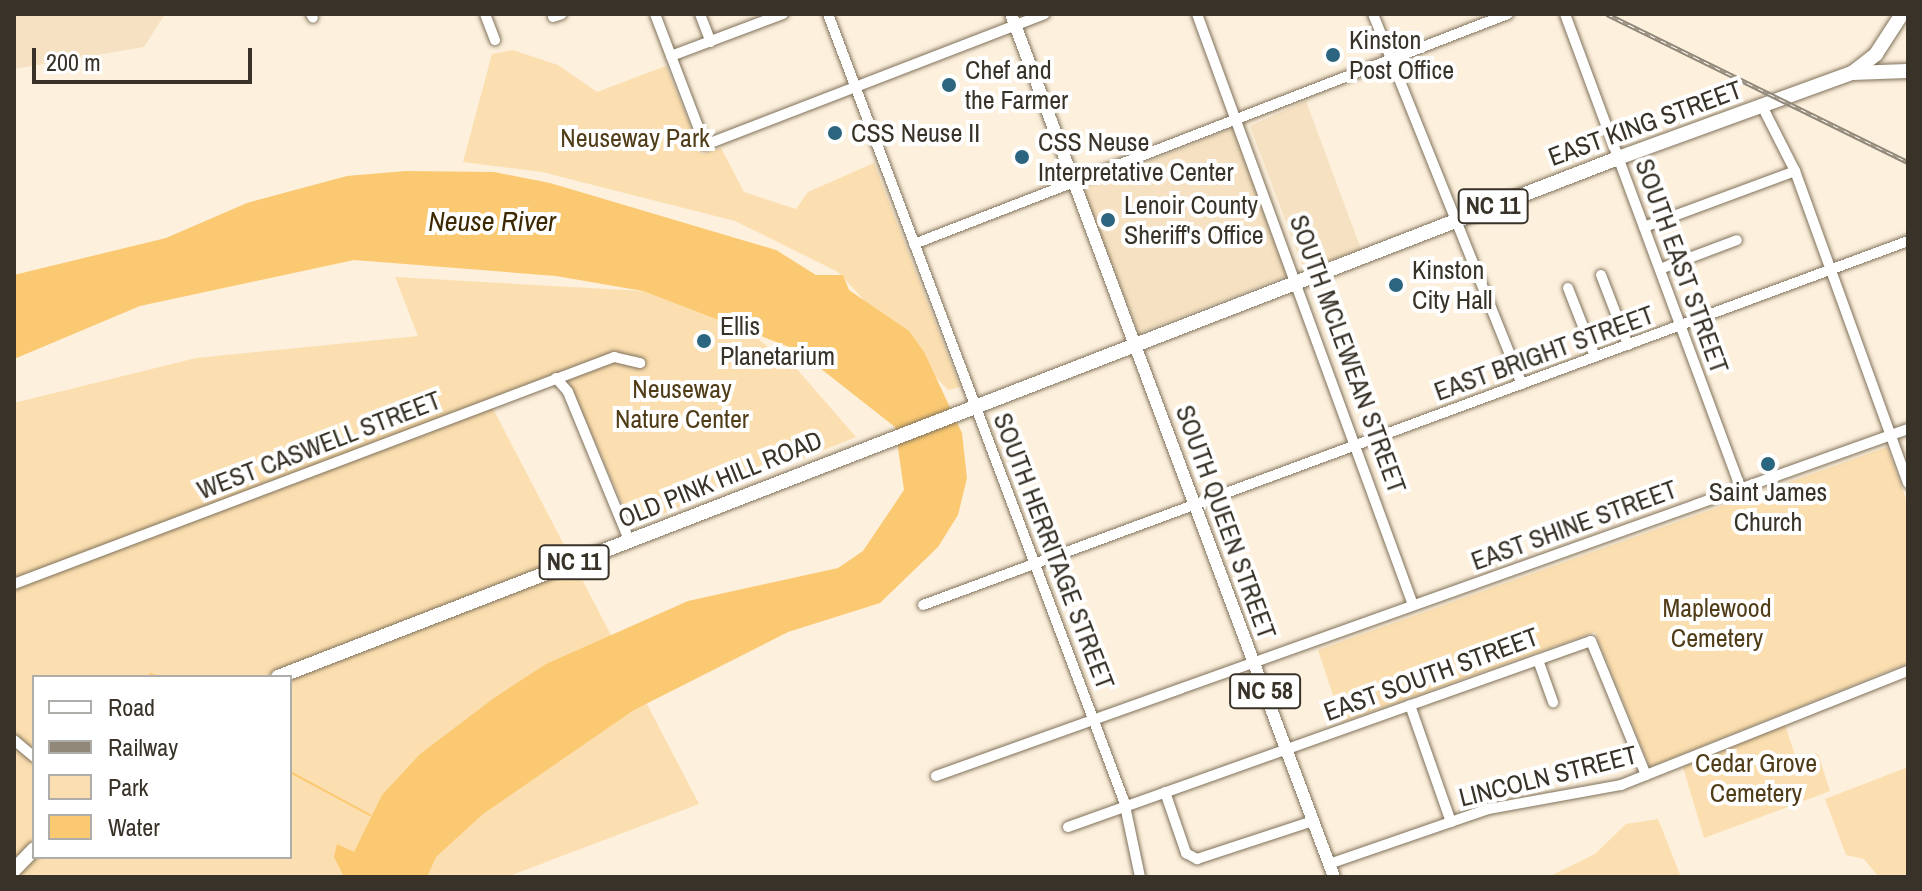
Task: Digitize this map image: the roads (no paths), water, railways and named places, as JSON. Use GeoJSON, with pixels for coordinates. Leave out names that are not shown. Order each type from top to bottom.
{"type":"FeatureCollection","features":[{"type":"Feature","properties":{"kind":"highway"},"geometry":{"type":"LineString","coordinates":[[1900,23],[1890,55],[1907,71]]}},
{"type":"Feature","properties":{"kind":"highway","name":"NC 11"},"geometry":{"type":"LineString","coordinates":[[1852,73],[1900,23]]}},
{"type":"Feature","properties":{"kind":"highway","name":"EAST KING STREET"},"geometry":{"type":"LineString","coordinates":[[1136,344],[1618,158],[1852,73],[1907,71]]}},
{"type":"Feature","properties":{"kind":"highway","name":"OLD PINK HILL ROAD"},"geometry":{"type":"LineString","coordinates":[[283,675],[869,445],[1136,344]]}},
{"type":"Feature","properties":{"kind":"highway"},"geometry":{"type":"LineString","coordinates":[[14,870],[32,851]]}},
{"type":"Feature","properties":{"kind":"main road","name":"NC 58"},"geometry":{"type":"LineString","coordinates":[[1013,20],[1075,183]]}},
{"type":"Feature","properties":{"kind":"main road","name":"SOUTH QUEEN STREET"},"geometry":{"type":"LineString","coordinates":[[1075,183],[1334,877]]}},
{"type":"Feature","properties":{"kind":"street"},"geometry":{"type":"LineString","coordinates":[[485,14],[495,40]]}},
{"type":"Feature","properties":{"kind":"street"},"geometry":{"type":"LineString","coordinates":[[655,14],[705,145],[855,88],[1013,20],[1045,14]]}},
{"type":"Feature","properties":{"kind":"street"},"geometry":{"type":"LineString","coordinates":[[700,14],[711,42]]}},
{"type":"Feature","properties":{"kind":"street"},"geometry":{"type":"LineString","coordinates":[[671,56],[783,14]]}},
{"type":"Feature","properties":{"kind":"street","name":"SOUTH HERRITAGE STREET"},"geometry":{"type":"LineString","coordinates":[[828,14],[971,406],[1094,719],[1125,806],[1140,877]]}},
{"type":"Feature","properties":{"kind":"street","name":"SOUTH MCLEWEAN STREET"},"geometry":{"type":"LineString","coordinates":[[1197,14],[1299,281],[1413,605]]}},
{"type":"Feature","properties":{"kind":"street"},"geometry":{"type":"LineString","coordinates":[[1373,14],[1522,384]]}},
{"type":"Feature","properties":{"kind":"street"},"geometry":{"type":"LineString","coordinates":[[914,244],[1508,14]]}},
{"type":"Feature","properties":{"kind":"street","name":"SOUTH EAST STREET"},"geometry":{"type":"LineString","coordinates":[[1565,14],[1741,489]]}},
{"type":"Feature","properties":{"kind":"street"},"geometry":{"type":"LineString","coordinates":[[1762,106],[1795,171],[1908,483]]}},
{"type":"Feature","properties":{"kind":"street"},"geometry":{"type":"LineString","coordinates":[[1644,227],[1795,171]]}},
{"type":"Feature","properties":{"kind":"street"},"geometry":{"type":"LineString","coordinates":[[1660,269],[1737,240]]}},
{"type":"Feature","properties":{"kind":"street","name":"EAST BRIGHT STREET"},"geometry":{"type":"LineString","coordinates":[[923,605],[1908,241]]}},
{"type":"Feature","properties":{"kind":"street"},"geometry":{"type":"LineString","coordinates":[[1601,275],[1628,345]]}},
{"type":"Feature","properties":{"kind":"street"},"geometry":{"type":"LineString","coordinates":[[1568,288],[1595,357]]}},
{"type":"Feature","properties":{"kind":"street","name":"WEST CASWELL STREET"},"geometry":{"type":"LineString","coordinates":[[14,584],[614,357],[640,363]]}},
{"type":"Feature","properties":{"kind":"street"},"geometry":{"type":"LineString","coordinates":[[556,378],[568,392],[629,540]]}},
{"type":"Feature","properties":{"kind":"street","name":"EAST SHINE STREET"},"geometry":{"type":"LineString","coordinates":[[936,776],[1908,429]]}},
{"type":"Feature","properties":{"kind":"street","name":"EAST SOUTH STREET"},"geometry":{"type":"LineString","coordinates":[[1068,827],[1591,641],[1646,775]]}},
{"type":"Feature","properties":{"kind":"street"},"geometry":{"type":"LineString","coordinates":[[1538,660],[1553,702]]}},
{"type":"Feature","properties":{"kind":"street","name":"LINCOLN STREET"},"geometry":{"type":"LineString","coordinates":[[1329,864],[1451,822],[1646,775],[1908,671]]}},
{"type":"Feature","properties":{"kind":"street"},"geometry":{"type":"LineString","coordinates":[[1410,705],[1451,822]]}},
{"type":"Feature","properties":{"kind":"street"},"geometry":{"type":"LineString","coordinates":[[14,740],[32,755]]}},
{"type":"Feature","properties":{"kind":"street"},"geometry":{"type":"LineString","coordinates":[[1165,792],[1186,853],[1197,859],[1313,821]]}},
{"type":"Feature","properties":{"kind":"water","name":"Neuse River"},"geometry":{"type":"Polygon","coordinates":[[[406,171],[494,172],[550,183],[776,250],[816,275],[843,275],[849,290],[909,331],[924,352],[962,433],[967,478],[958,515],[938,547],[880,603],[788,632],[634,710],[483,814],[436,857],[427,877],[344,877],[334,857],[337,844],[354,852],[382,795],[420,754],[494,698],[546,664],[688,601],[838,568],[863,551],[904,490],[895,427],[797,350],[643,291],[556,276],[354,260],[140,306],[14,359],[14,275],[166,238],[247,203],[347,176],[406,171]]]}},
{"type":"Feature","properties":{"kind":"waterway"},"geometry":{"type":"LineString","coordinates":[[292,773],[370,815]]}},
{"type":"Feature","properties":{"kind":"railway"},"geometry":{"type":"LineString","coordinates":[[1607,14],[1908,162]]}},
{"type":"Feature","properties":{"kind":"place","name":"Kinston Post Office"},"geometry":{"type":"Point","coordinates":[1333,55]}},
{"type":"Feature","properties":{"kind":"place","name":"Chef and the Farmer"},"geometry":{"type":"Point","coordinates":[949,85]}},
{"type":"Feature","properties":{"kind":"place","name":"CSS Neuse II"},"geometry":{"type":"Point","coordinates":[835,133]}},
{"type":"Feature","properties":{"kind":"place","name":"CSS Neuse Interpretative Center"},"geometry":{"type":"Point","coordinates":[1022,157]}},
{"type":"Feature","properties":{"kind":"place","name":"Lenoir County Sheriff's Office"},"geometry":{"type":"Point","coordinates":[1108,220]}},
{"type":"Feature","properties":{"kind":"place","name":"Kinston City Hall"},"geometry":{"type":"Point","coordinates":[1396,285]}},
{"type":"Feature","properties":{"kind":"place","name":"Ellis Planetarium"},"geometry":{"type":"Point","coordinates":[704,341]}},
{"type":"Feature","properties":{"kind":"place","name":"Saint James Church"},"geometry":{"type":"Point","coordinates":[1768,464]}},
{"type":"Feature","properties":{"kind":"park label","name":"Neuseway Park"},"geometry":{"type":"Point","coordinates":[635,138]}},
{"type":"Feature","properties":{"kind":"park label","name":"Neuseway Nature Center"},"geometry":{"type":"Point","coordinates":[682,404]}},
{"type":"Feature","properties":{"kind":"park label","name":"Maplewood Cemetery"},"geometry":{"type":"Point","coordinates":[1717,623]}},
{"type":"Feature","properties":{"kind":"park label","name":"Cedar Grove Cemetery"},"geometry":{"type":"Point","coordinates":[1756,778]}}]}
